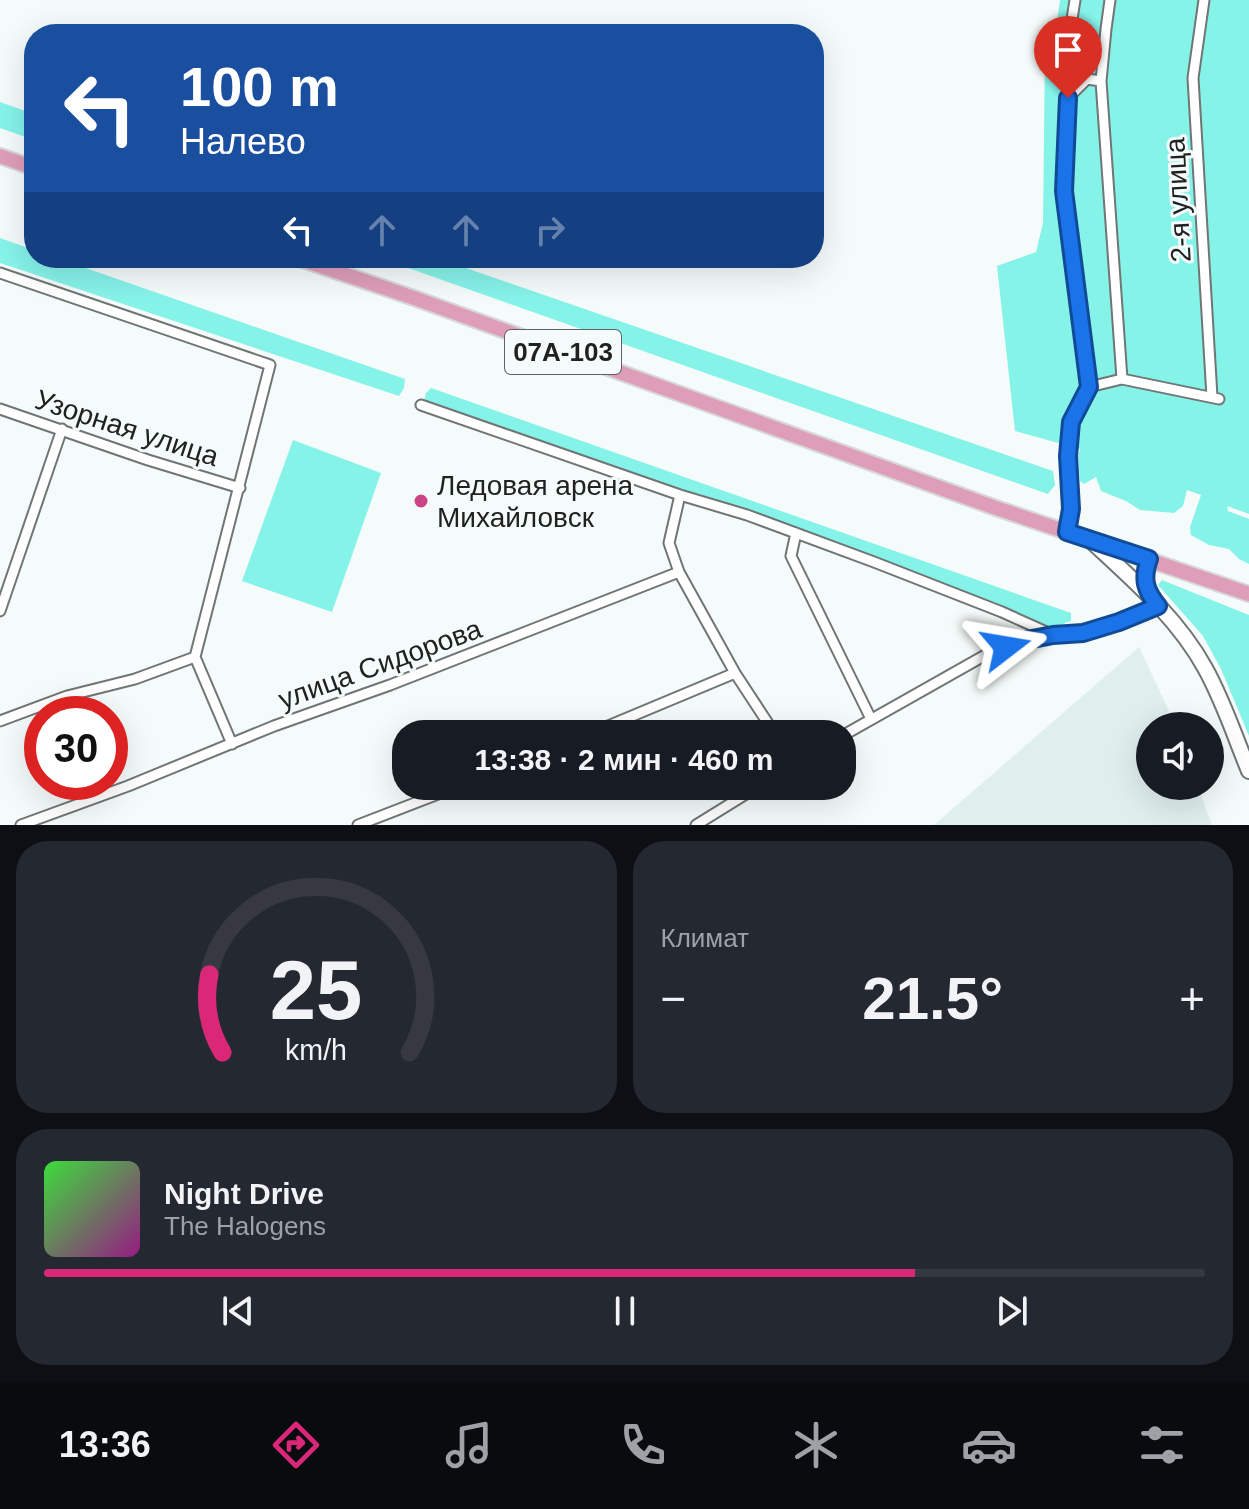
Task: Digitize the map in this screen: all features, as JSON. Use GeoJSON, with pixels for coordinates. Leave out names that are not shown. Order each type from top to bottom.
{"type":"FeatureCollection","features":[{"type":"Feature","properties":{"kind":"main road"},"geometry":{"type":"LineString","coordinates":[[0,156],[24,164]]}},
{"type":"Feature","properties":{"kind":"main road","name":"07А-103"},"geometry":{"type":"LineString","coordinates":[[325,268],[1249,594]]}},
{"type":"Feature","properties":{"kind":"street"},"geometry":{"type":"LineString","coordinates":[[1067,532],[1071,509],[1068,456],[1071,422],[1089,387],[1064,191],[1075,0]]}},
{"type":"Feature","properties":{"kind":"street"},"geometry":{"type":"LineString","coordinates":[[1089,387],[1122,379],[1101,81],[1110,0]]}},
{"type":"Feature","properties":{"kind":"street","name":"2-я улица"},"geometry":{"type":"LineString","coordinates":[[1122,379],[1216,398],[1193,78],[1204,0]]}},
{"type":"Feature","properties":{"kind":"street"},"geometry":{"type":"LineString","coordinates":[[1068,98],[1087,79],[1101,81]]}},
{"type":"Feature","properties":{"kind":"street"},"geometry":{"type":"LineString","coordinates":[[0,273],[270,365],[195,657],[232,744]]}},
{"type":"Feature","properties":{"kind":"street"},"geometry":{"type":"LineString","coordinates":[[421,405],[680,495],[747,515],[987,606],[1053,635]]}},
{"type":"Feature","properties":{"kind":"street","name":"Узорная улица"},"geometry":{"type":"LineString","coordinates":[[0,409],[240,488]]}},
{"type":"Feature","properties":{"kind":"street"},"geometry":{"type":"LineString","coordinates":[[0,611],[62,429]]}},
{"type":"Feature","properties":{"kind":"street"},"geometry":{"type":"LineString","coordinates":[[680,495],[669,543],[679,572],[735,673],[766,720]]}},
{"type":"Feature","properties":{"kind":"street"},"geometry":{"type":"LineString","coordinates":[[796,533],[791,556],[871,719]]}},
{"type":"Feature","properties":{"kind":"street"},"geometry":{"type":"LineString","coordinates":[[1088,539],[1148,594],[1191,645],[1206,669],[1249,771]]}},
{"type":"Feature","properties":{"kind":"street"},"geometry":{"type":"LineString","coordinates":[[1148,594],[1145,572],[1149,559]]}},
{"type":"Feature","properties":{"kind":"street","name":"улица Сидорова"},"geometry":{"type":"LineString","coordinates":[[21,825],[679,572]]}},
{"type":"Feature","properties":{"kind":"street"},"geometry":{"type":"LineString","coordinates":[[856,728],[989,653],[1022,641],[1083,633],[1158,606]]}},
{"type":"Feature","properties":{"kind":"street"},"geometry":{"type":"LineString","coordinates":[[0,721],[67,696],[135,679],[195,657]]}},
{"type":"Feature","properties":{"kind":"street"},"geometry":{"type":"LineString","coordinates":[[623,720],[735,673]]}},
{"type":"Feature","properties":{"kind":"street"},"geometry":{"type":"LineString","coordinates":[[358,825],[423,800]]}},
{"type":"Feature","properties":{"kind":"street"},"geometry":{"type":"LineString","coordinates":[[696,825],[736,800]]}},
{"type":"Feature","properties":{"kind":"shaded area"},"geometry":{"type":"Polygon","coordinates":[[[1060,0],[1249,0],[1249,514],[1227,506],[1228,511],[1249,519],[1249,564],[1229,549],[1209,545],[1191,535],[1190,527],[1201,495],[1187,490],[1183,506],[1174,513],[1140,510],[1101,491],[1096,477],[1084,484],[1080,481],[1080,449],[1015,431],[997,266],[1036,252],[1043,223],[1045,49],[1057,21],[1060,0]]]}},
{"type":"Feature","properties":{"kind":"shaded area"},"geometry":{"type":"Polygon","coordinates":[[[0,102],[24,110],[24,136],[0,128],[0,102]]]}},
{"type":"Feature","properties":{"kind":"shaded area"},"geometry":{"type":"Polygon","coordinates":[[[0,238],[24,246],[24,268],[86,268],[405,379],[404,388],[399,396],[0,263],[0,238]]]}},
{"type":"Feature","properties":{"kind":"shaded area"},"geometry":{"type":"Polygon","coordinates":[[[408,268],[466,268],[1053,471],[1055,485],[1048,494],[408,268]]]}},
{"type":"Feature","properties":{"kind":"shaded area"},"geometry":{"type":"Polygon","coordinates":[[[431,388],[1071,613],[1071,621],[1051,628],[875,559],[424,402],[431,388]]]}},
{"type":"Feature","properties":{"kind":"shaded area"},"geometry":{"type":"Polygon","coordinates":[[[293,440],[381,473],[332,612],[242,581],[293,440]]]}},
{"type":"Feature","properties":{"kind":"shaded area"},"geometry":{"type":"Polygon","coordinates":[[[1162,580],[1249,615],[1249,736],[1221,669],[1203,636],[1158,585],[1162,580]]]}},
{"type":"Feature","properties":{"kind":"shaded area"},"geometry":{"type":"Polygon","coordinates":[[[1139,647],[1169,712],[1136,712],[1136,800],[1203,800],[1212,825],[934,825],[1139,647]]]}},
{"type":"Feature","properties":{"kind":"place","name":"Ледовая арена Михайловск"},"geometry":{"type":"Point","coordinates":[421,501]}},
{"type":"Feature","properties":{"kind":"route"},"geometry":{"type":"LineString","coordinates":[[1006,647],[1053,635],[1083,633],[1158,606],[1148,594],[1145,581],[1149,559],[1067,532],[1071,509],[1068,456],[1071,422],[1089,387],[1064,191],[1068,98]]}}]}
